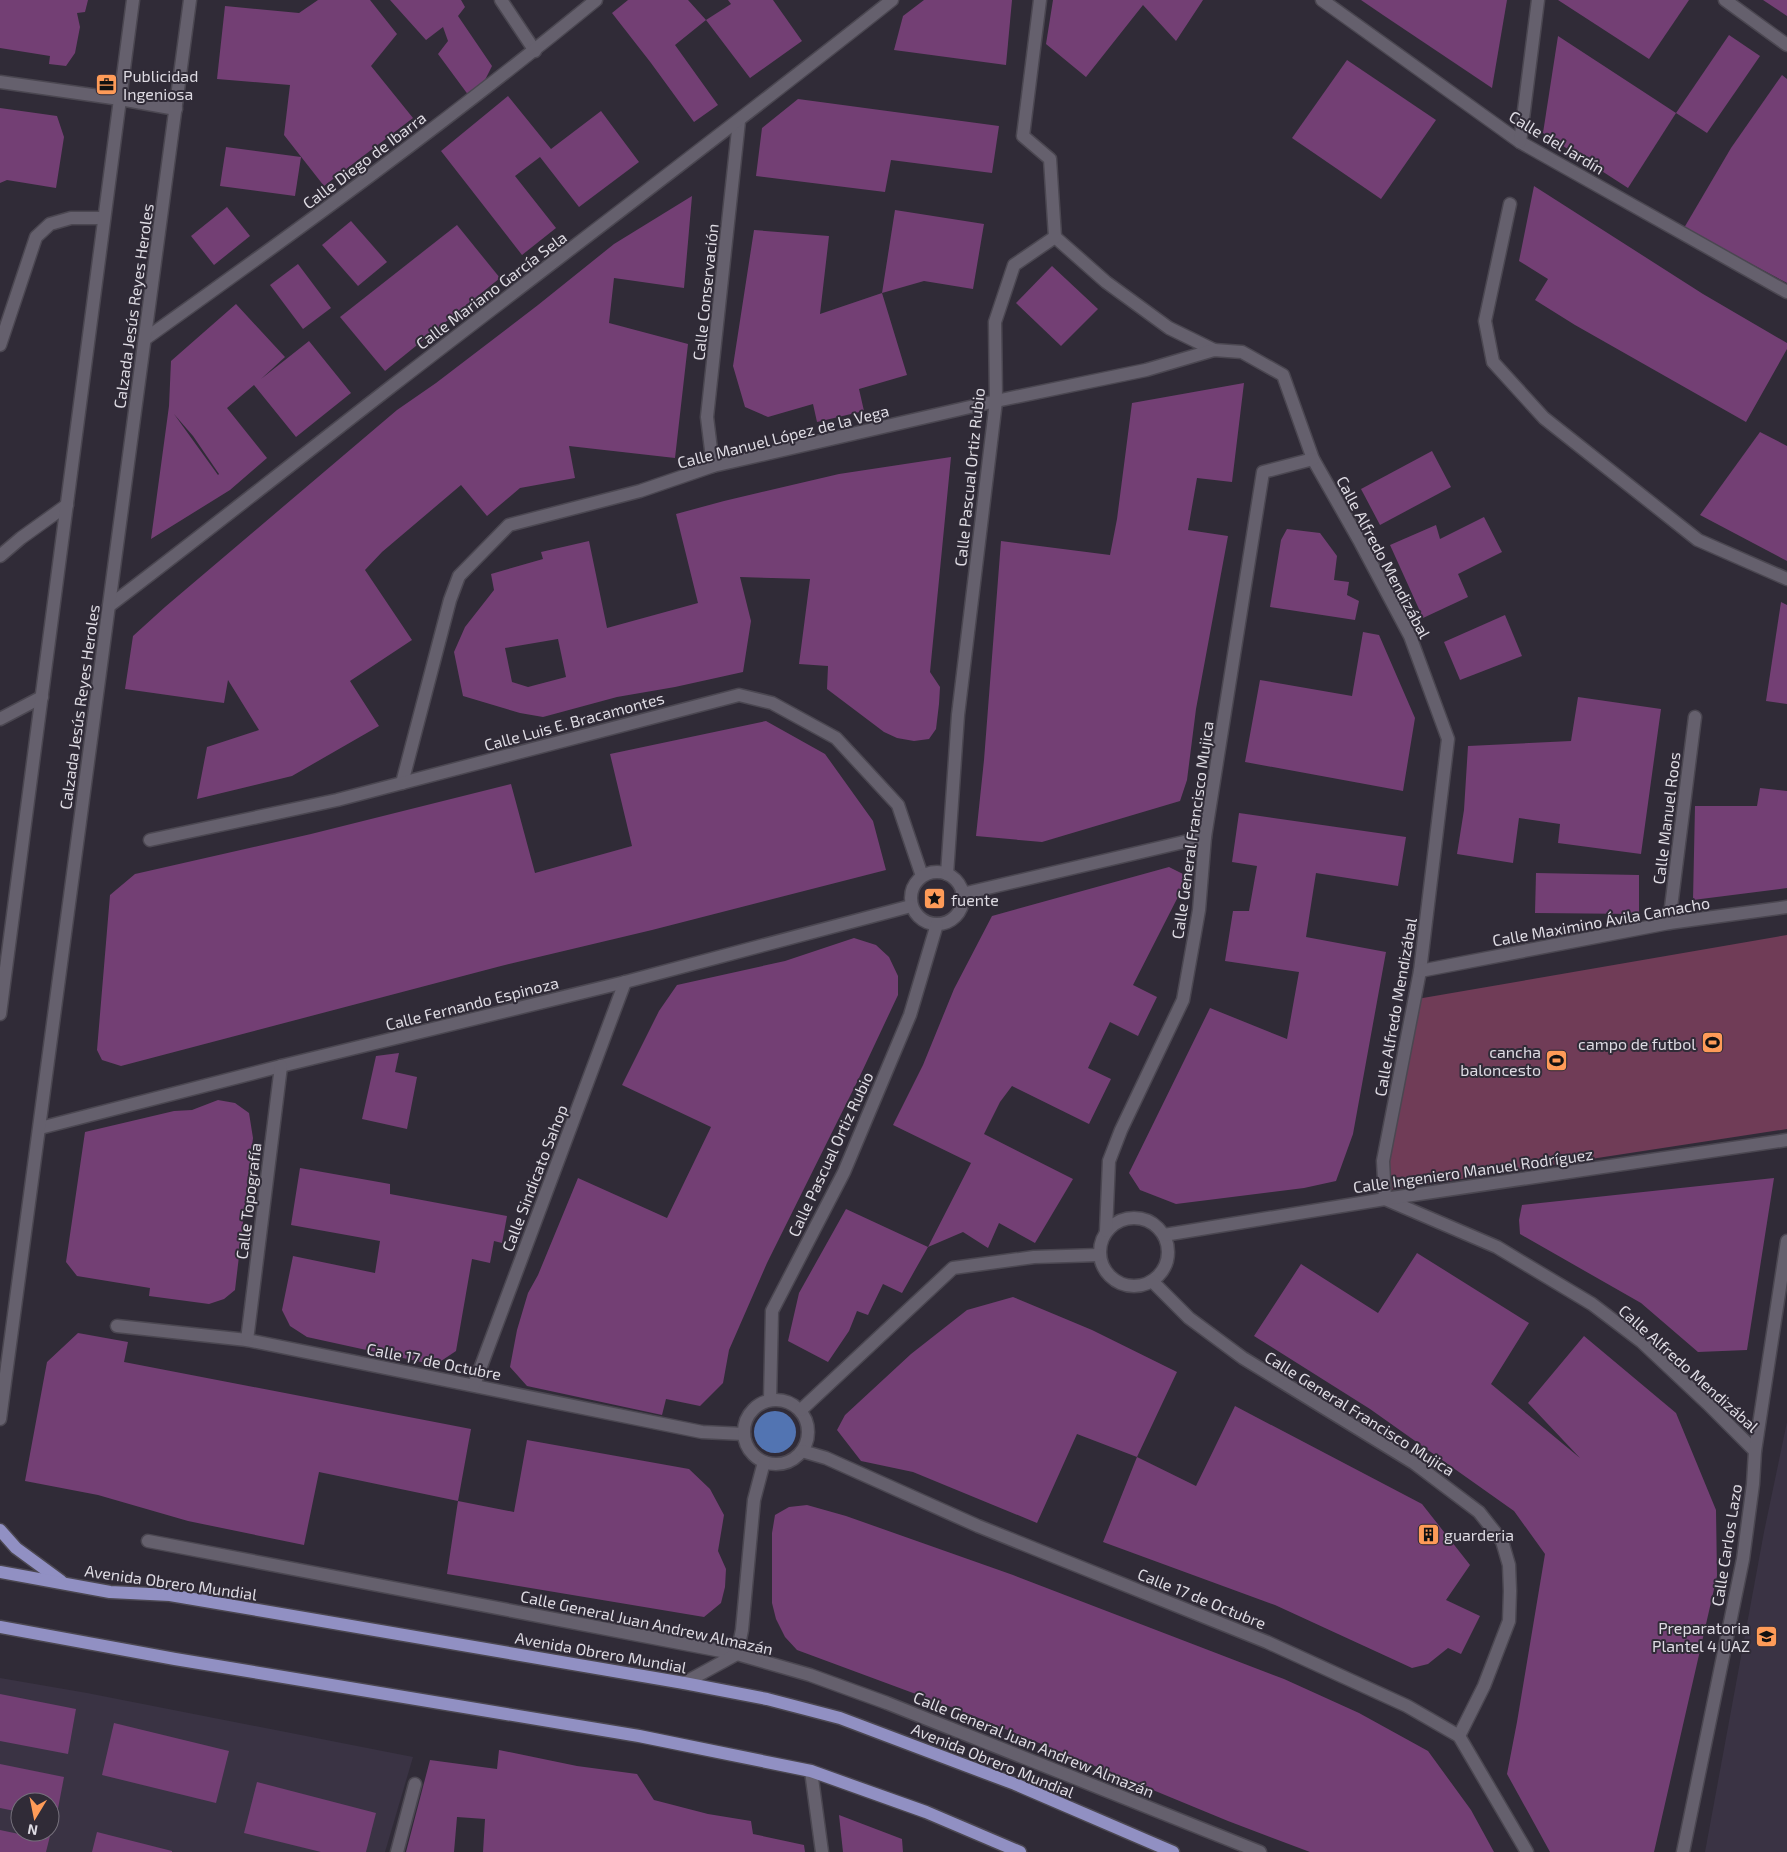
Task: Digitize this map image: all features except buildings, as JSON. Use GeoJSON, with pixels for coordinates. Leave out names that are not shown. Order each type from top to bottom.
{"type":"FeatureCollection","features":[{"type":"Feature","properties":{"kind":"main road"},"geometry":{"type":"LineString","coordinates":[[0,1530],[16,1548],[66,1584]]}},
{"type":"Feature","properties":{"kind":"main road","name":"Avenida Obrero Mundial"},"geometry":{"type":"LineString","coordinates":[[0,1572],[110,1592],[170,1595],[684,1683],[767,1699],[840,1718],[1015,1784],[1173,1852]]}},
{"type":"Feature","properties":{"kind":"main road"},"geometry":{"type":"LineString","coordinates":[[0,1627],[175,1659],[629,1734],[811,1771],[926,1812],[1020,1852]]}},
{"type":"Feature","properties":{"kind":"street"},"geometry":{"type":"LineString","coordinates":[[0,1014],[133,0]]}},
{"type":"Feature","properties":{"kind":"street","name":"Calzada Jesús Reyes Heroles"},"geometry":{"type":"LineString","coordinates":[[0,1419],[190,0]]}},
{"type":"Feature","properties":{"kind":"street"},"geometry":{"type":"LineString","coordinates":[[501,0],[534,51]]}},
{"type":"Feature","properties":{"kind":"street","name":"Calle Diego de Ibarra"},"geometry":{"type":"LineString","coordinates":[[145,339],[324,211],[534,51],[596,0]]}},
{"type":"Feature","properties":{"kind":"street","name":"Calle Mariano García Sela"},"geometry":{"type":"LineString","coordinates":[[109,606],[222,521],[392,386],[740,121],[892,0]]}},
{"type":"Feature","properties":{"kind":"street"},"geometry":{"type":"LineString","coordinates":[[1040,0],[1023,136],[1050,159],[1055,237],[1106,282],[1168,328],[1214,350]]}},
{"type":"Feature","properties":{"kind":"street","name":"Calle del Jardín"},"geometry":{"type":"LineString","coordinates":[[1322,0],[1520,142],[1787,292]]}},
{"type":"Feature","properties":{"kind":"street"},"geometry":{"type":"LineString","coordinates":[[1520,142],[1538,0]]}},
{"type":"Feature","properties":{"kind":"street"},"geometry":{"type":"LineString","coordinates":[[1725,0],[1787,45]]}},
{"type":"Feature","properties":{"kind":"street"},"geometry":{"type":"LineString","coordinates":[[0,82],[176,109]]}},
{"type":"Feature","properties":{"kind":"street","name":"Calle Conservación"},"geometry":{"type":"LineString","coordinates":[[714,466],[707,417],[740,121]]}},
{"type":"Feature","properties":{"kind":"street"},"geometry":{"type":"LineString","coordinates":[[1510,204],[1485,321],[1492,362],[1544,418],[1698,540],[1787,579]]}},
{"type":"Feature","properties":{"kind":"street"},"geometry":{"type":"LineString","coordinates":[[0,345],[36,237],[50,224],[71,218],[104,218]]}},
{"type":"Feature","properties":{"kind":"street","name":"Calle Pascual Ortiz Rubio"},"geometry":{"type":"LineString","coordinates":[[947,874],[958,715],[996,401],[995,322],[1014,265],[1055,237]]}},
{"type":"Feature","properties":{"kind":"street","name":"Calle Manuel López de la Vega"},"geometry":{"type":"LineString","coordinates":[[402,783],[450,600],[459,576],[509,524],[640,491],[714,466],[996,401],[1146,370],[1214,350],[1242,352],[1282,375]]}},
{"type":"Feature","properties":{"kind":"street","name":"Calle Alfredo Mendizábal"},"geometry":{"type":"LineString","coordinates":[[1282,375],[1313,459],[1410,636],[1448,739],[1420,971],[1383,1161],[1385,1199],[1497,1247],[1592,1304],[1642,1342],[1755,1451]]}},
{"type":"Feature","properties":{"kind":"street","name":"Calle General Francisco Mujica"},"geometry":{"type":"LineString","coordinates":[[1106,1231],[1109,1161],[1121,1130],[1183,1000],[1199,910],[1205,837],[1263,472],[1313,459]]}},
{"type":"Feature","properties":{"kind":"street"},"geometry":{"type":"LineString","coordinates":[[0,556],[21,538],[67,505]]}},
{"type":"Feature","properties":{"kind":"street","name":"Calle Luis E. Bracamontes"},"geometry":{"type":"LineString","coordinates":[[150,840],[338,800],[739,695],[772,703],[836,738],[898,805],[922,876]]}},
{"type":"Feature","properties":{"kind":"street"},"geometry":{"type":"LineString","coordinates":[[0,719],[42,697]]}},
{"type":"Feature","properties":{"kind":"street","name":"Calle Manuel Roos"},"geometry":{"type":"LineString","coordinates":[[1669,923],[1696,717]]}},
{"type":"Feature","properties":{"kind":"street"},"geometry":{"type":"LineString","coordinates":[[962,894],[1205,837]]}},
{"type":"Feature","properties":{"kind":"street"},"geometry":{"type":"LineString","coordinates":[[939,872],[947,874],[960,886],[962,903],[954,918],[937,924],[929,923],[915,913],[910,897],[912,889],[922,876],[939,872]]}},
{"type":"Feature","properties":{"kind":"street","name":"Calle Fernando Espinoza"},"geometry":{"type":"LineString","coordinates":[[40,1128],[281,1066],[625,982],[912,906]]}},
{"type":"Feature","properties":{"kind":"street","name":"Calle Maximino Ávila Camacho"},"geometry":{"type":"LineString","coordinates":[[1420,971],[1669,923],[1787,907]]}},
{"type":"Feature","properties":{"kind":"street","name":"Calle Pascual Ortiz Rubio"},"geometry":{"type":"LineString","coordinates":[[770,1400],[772,1311],[848,1162],[910,1015],[937,924]]}},
{"type":"Feature","properties":{"kind":"street","name":"Calle Sindicato Sahop"},"geometry":{"type":"LineString","coordinates":[[474,1386],[625,982]]}},
{"type":"Feature","properties":{"kind":"street","name":"Calle Topografía"},"geometry":{"type":"LineString","coordinates":[[247,1340],[281,1066]]}},
{"type":"Feature","properties":{"kind":"street","name":"Calle Ingeniero Manuel Rodríguez"},"geometry":{"type":"LineString","coordinates":[[1164,1235],[1385,1199],[1787,1140]]}},
{"type":"Feature","properties":{"kind":"street"},"geometry":{"type":"LineString","coordinates":[[1136,1217],[1147,1220],[1157,1226],[1164,1235],[1168,1245],[1166,1266],[1152,1281],[1130,1286],[1118,1282],[1106,1271],[1099,1255],[1099,1246],[1106,1231],[1114,1223],[1125,1218],[1136,1217]]}},
{"type":"Feature","properties":{"kind":"street","name":"Calle Carlos Lazo"},"geometry":{"type":"LineString","coordinates":[[1683,1852],[1743,1559],[1755,1451],[1787,1241]]}},
{"type":"Feature","properties":{"kind":"street"},"geometry":{"type":"LineString","coordinates":[[800,1410],[953,1268],[1034,1257],[1099,1255]]}},
{"type":"Feature","properties":{"kind":"street","name":"Calle General Francisco Mujica"},"geometry":{"type":"LineString","coordinates":[[1152,1281],[1189,1318],[1243,1358],[1414,1463],[1479,1512],[1502,1540],[1509,1565],[1509,1622],[1484,1686],[1459,1736]]}},
{"type":"Feature","properties":{"kind":"street","name":"Calle 17 de Octubre"},"geometry":{"type":"LineString","coordinates":[[117,1326],[247,1340],[702,1432],[744,1434]]}},
{"type":"Feature","properties":{"kind":"street"},"geometry":{"type":"LineString","coordinates":[[770,1400],[781,1400],[792,1403],[800,1410],[806,1419],[809,1431],[808,1441],[802,1451],[795,1458],[784,1463],[764,1462],[755,1457],[748,1449],[744,1434],[746,1419],[752,1410],[770,1400]]}},
{"type":"Feature","properties":{"kind":"street","name":"Calle 17 de Octubre"},"geometry":{"type":"LineString","coordinates":[[802,1451],[826,1458],[978,1526],[1267,1642],[1407,1706],[1459,1736],[1527,1852]]}},
{"type":"Feature","properties":{"kind":"street"},"geometry":{"type":"LineString","coordinates":[[684,1683],[737,1654],[742,1630],[754,1500],[764,1462]]}},
{"type":"Feature","properties":{"kind":"street","name":"Calle General Juan Andrew Almazán"},"geometry":{"type":"LineString","coordinates":[[148,1541],[737,1654],[810,1675],[887,1703],[1260,1852]]}},
{"type":"Feature","properties":{"kind":"street"},"geometry":{"type":"LineString","coordinates":[[811,1771],[822,1852]]}},
{"type":"Feature","properties":{"kind":"street"},"geometry":{"type":"LineString","coordinates":[[396,1852],[415,1784]]}},
{"type":"Feature","properties":{"kind":"shaded area"},"geometry":{"type":"Polygon","coordinates":[[[1787,935],[1787,1129],[1383,1191],[1417,999],[1787,935]]]}},
{"type":"Feature","properties":{"kind":"shaded area","name":"Preparatoria Plantel 4 UAZ"},"geometry":{"type":"Polygon","coordinates":[[[1787,1422],[1787,1852],[1705,1852],[1764,1532],[1787,1422]]]}},
{"type":"Feature","properties":{"kind":"shaded area"},"geometry":{"type":"Polygon","coordinates":[[[0,1678],[87,1693],[413,1757],[385,1852],[0,1852],[0,1678]]]}},
{"type":"Feature","properties":{"kind":"water"},"geometry":{"type":"Polygon","coordinates":[[[775,1411],[790,1417],[796,1432],[790,1447],[775,1453],[760,1447],[754,1432],[760,1417],[775,1411]]]}},
{"type":"Feature","properties":{"kind":"place","name":"Publicidad Ingeniosa"},"geometry":{"type":"Point","coordinates":[107,84]}},
{"type":"Feature","properties":{"kind":"place","name":"fuente"},"geometry":{"type":"Point","coordinates":[935,899]}},
{"type":"Feature","properties":{"kind":"place","name":"campo de futbol"},"geometry":{"type":"Point","coordinates":[1712,1043]}},
{"type":"Feature","properties":{"kind":"place","name":"cancha baloncesto"},"geometry":{"type":"Point","coordinates":[1557,1060]}},
{"type":"Feature","properties":{"kind":"place","name":"guarderia"},"geometry":{"type":"Point","coordinates":[1428,1534]}},
{"type":"Feature","properties":{"kind":"place","name":"Preparatoria Plantel 4 UAZ"},"geometry":{"type":"Point","coordinates":[1766,1636]}}]}
